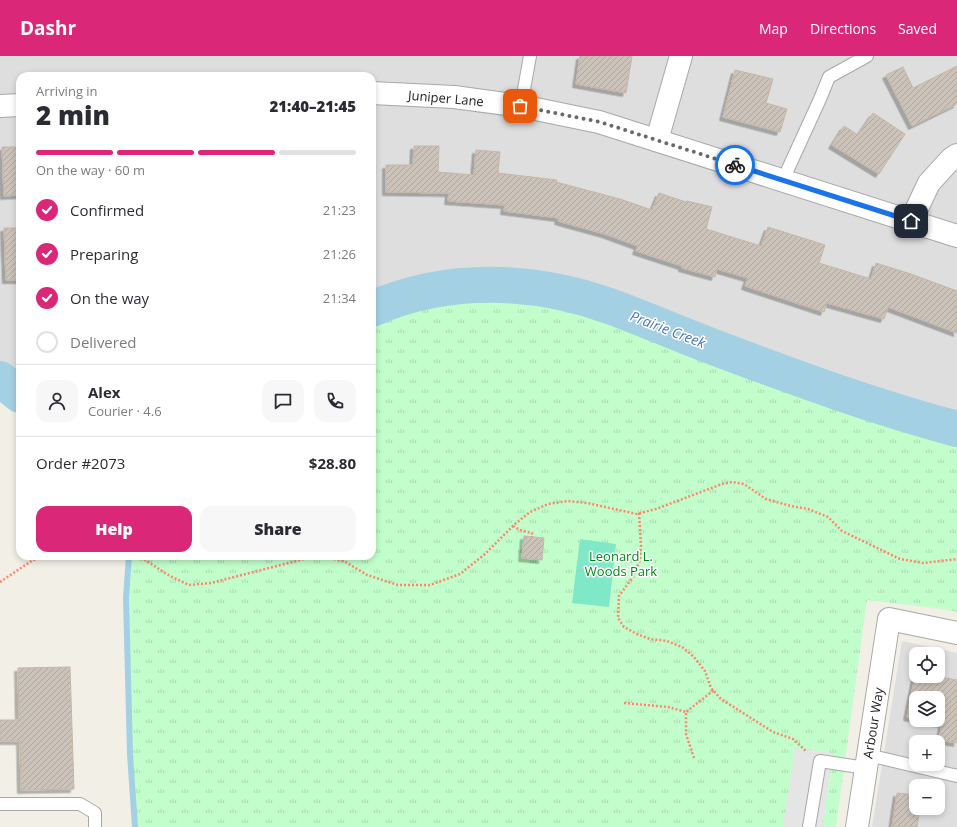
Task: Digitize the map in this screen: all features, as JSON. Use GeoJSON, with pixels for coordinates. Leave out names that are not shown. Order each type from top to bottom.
{"type":"FeatureCollection","features":[{"type":"Feature","properties":{"kind":"street"},"geometry":{"type":"LineString","coordinates":[[656,140],[681,56]]}},
{"type":"Feature","properties":{"kind":"street","name":"Juniper Lane"},"geometry":{"type":"LineString","coordinates":[[376,93],[454,97],[520,106],[600,122],[957,236]]}},
{"type":"Feature","properties":{"kind":"street"},"geometry":{"type":"LineString","coordinates":[[0,106],[16,105]]}},
{"type":"Feature","properties":{"kind":"street"},"geometry":{"type":"LineString","coordinates":[[911,221],[929,183],[951,159],[957,155]]}},
{"type":"Feature","properties":{"kind":"street","name":"Arbour Way"},"geometry":{"type":"LineString","coordinates":[[856,827],[889,619],[957,633]]}},
{"type":"Feature","properties":{"kind":"lane"},"geometry":{"type":"LineString","coordinates":[[520,106],[530,56]]}},
{"type":"Feature","properties":{"kind":"lane"},"geometry":{"type":"LineString","coordinates":[[783,180],[829,77],[867,56]]}},
{"type":"Feature","properties":{"kind":"lane"},"geometry":{"type":"LineString","coordinates":[[809,827],[820,761],[867,762],[957,776]]}},
{"type":"Feature","properties":{"kind":"lane"},"geometry":{"type":"LineString","coordinates":[[0,804],[80,804],[94,813],[95,827]]}},
{"type":"Feature","properties":{"kind":"path"},"geometry":{"type":"LineString","coordinates":[[339,560],[344,561],[367,575],[398,585],[430,585],[460,574],[485,554],[513,526],[530,512],[548,504],[568,501],[639,513],[656,509],[722,484],[732,482],[744,484],[766,499],[791,506],[808,508],[828,516],[842,531],[900,559],[923,563],[957,559]]}},
{"type":"Feature","properties":{"kind":"path"},"geometry":{"type":"LineString","coordinates":[[639,513],[641,546],[640,560],[633,577],[619,596],[618,618],[624,627],[636,634],[650,639],[667,641],[682,647],[693,656],[705,670],[712,688],[721,699],[772,732],[792,740],[820,763]]}},
{"type":"Feature","properties":{"kind":"path"},"geometry":{"type":"LineString","coordinates":[[513,526],[520,530],[532,533],[532,537]]}},
{"type":"Feature","properties":{"kind":"path"},"geometry":{"type":"LineString","coordinates":[[0,582],[33,560]]}},
{"type":"Feature","properties":{"kind":"path"},"geometry":{"type":"LineString","coordinates":[[145,560],[170,576],[189,585],[211,583],[301,560]]}},
{"type":"Feature","properties":{"kind":"path"},"geometry":{"type":"LineString","coordinates":[[686,712],[714,690]]}},
{"type":"Feature","properties":{"kind":"path"},"geometry":{"type":"LineString","coordinates":[[624,703],[668,707],[686,712]]}},
{"type":"Feature","properties":{"kind":"path"},"geometry":{"type":"LineString","coordinates":[[686,712],[686,734],[694,758]]}},
{"type":"Feature","properties":{"kind":"shaded area"},"geometry":{"type":"Polygon","coordinates":[[[0,56],[957,56],[957,415],[852,387],[469,274],[376,299],[376,72],[16,72],[16,369],[0,361],[0,56]]]}},
{"type":"Feature","properties":{"kind":"shaded area"},"geometry":{"type":"Polygon","coordinates":[[[902,641],[930,647],[909,647],[909,683],[945,683],[945,650],[957,653],[957,827],[872,827],[902,641]]]}},
{"type":"Feature","properties":{"kind":"shaded area"},"geometry":{"type":"Polygon","coordinates":[[[795,748],[833,753],[823,827],[783,827],[795,748]]]}},
{"type":"Feature","properties":{"kind":"green space","name":"Leonard L. Woods Park"},"geometry":{"type":"Polygon","coordinates":[[[469,274],[569,282],[741,343],[852,387],[957,415],[957,612],[867,600],[836,827],[133,827],[128,560],[376,560],[376,299],[469,274]]]}},
{"type":"Feature","properties":{"kind":"green space"},"geometry":{"type":"Polygon","coordinates":[[[580,539],[616,544],[609,607],[572,603],[580,539]]]}},
{"type":"Feature","properties":{"kind":"building"},"geometry":{"type":"Polygon","coordinates":[[[580,56],[632,56],[626,93],[576,84],[580,56]]]}},
{"type":"Feature","properties":{"kind":"building"},"geometry":{"type":"Polygon","coordinates":[[[957,66],[957,104],[912,126],[886,75],[903,67],[913,88],[957,66]]]}},
{"type":"Feature","properties":{"kind":"building"},"geometry":{"type":"Polygon","coordinates":[[[735,70],[773,79],[766,103],[787,109],[780,132],[723,117],[735,70]]]}},
{"type":"Feature","properties":{"kind":"building"},"geometry":{"type":"Polygon","coordinates":[[[873,113],[905,134],[879,174],[832,145],[844,126],[858,135],[873,113]]]}},
{"type":"Feature","properties":{"kind":"building"},"geometry":{"type":"Polygon","coordinates":[[[414,146],[439,146],[438,172],[474,175],[476,150],[500,152],[498,173],[557,180],[556,182],[620,199],[652,210],[659,193],[686,202],[712,207],[706,229],[761,246],[768,227],[825,245],[819,263],[871,279],[876,263],[911,274],[957,291],[957,333],[888,307],[884,319],[827,303],[824,312],[745,286],[748,278],[717,269],[715,277],[682,268],[682,266],[636,251],[638,246],[605,234],[558,221],[559,218],[504,211],[505,205],[448,201],[449,193],[386,192],[386,165],[413,165],[414,146]]]}},
{"type":"Feature","properties":{"kind":"building"},"geometry":{"type":"Polygon","coordinates":[[[2,147],[16,147],[16,195],[4,196],[2,147]]]}},
{"type":"Feature","properties":{"kind":"building"},"geometry":{"type":"Polygon","coordinates":[[[4,228],[16,228],[16,280],[6,280],[4,228]]]}},
{"type":"Feature","properties":{"kind":"building"},"geometry":{"type":"Polygon","coordinates":[[[524,536],[544,538],[542,560],[522,558],[524,536]]]}},
{"type":"Feature","properties":{"kind":"building"},"geometry":{"type":"Polygon","coordinates":[[[70,667],[74,789],[21,790],[20,741],[0,741],[0,720],[19,720],[18,668],[70,667]]]}},
{"type":"Feature","properties":{"kind":"building"},"geometry":{"type":"Polygon","coordinates":[[[945,678],[957,680],[957,743],[945,741],[945,735],[940,735],[941,727],[945,727],[945,691],[912,691],[914,683],[945,683],[945,678]]]}},
{"type":"Feature","properties":{"kind":"building"},"geometry":{"type":"Polygon","coordinates":[[[909,707],[909,717],[907,717],[909,707]]]}},
{"type":"Feature","properties":{"kind":"building"},"geometry":{"type":"Polygon","coordinates":[[[897,793],[909,794],[909,815],[919,815],[917,827],[892,827],[897,793]]]}},
{"type":"Feature","properties":{"kind":"waterway","name":"Prairie Creek"},"geometry":{"type":"LineString","coordinates":[[376,307],[401,298],[431,290],[461,286],[522,286],[553,291],[612,307],[710,346],[840,393],[957,429]]}},
{"type":"Feature","properties":{"kind":"waterway","name":"Prairie Creek"},"geometry":{"type":"LineString","coordinates":[[0,379],[16,392]]}},
{"type":"Feature","properties":{"kind":"waterway"},"geometry":{"type":"LineString","coordinates":[[129,560],[126,598],[130,754],[135,827]]}},
{"type":"Feature","properties":{"kind":"way so far"},"geometry":{"type":"LineString","coordinates":[[520,106],[600,122],[735,165]]}},
{"type":"Feature","properties":{"kind":"route"},"geometry":{"type":"LineString","coordinates":[[735,165],[911,221]]}}]}
